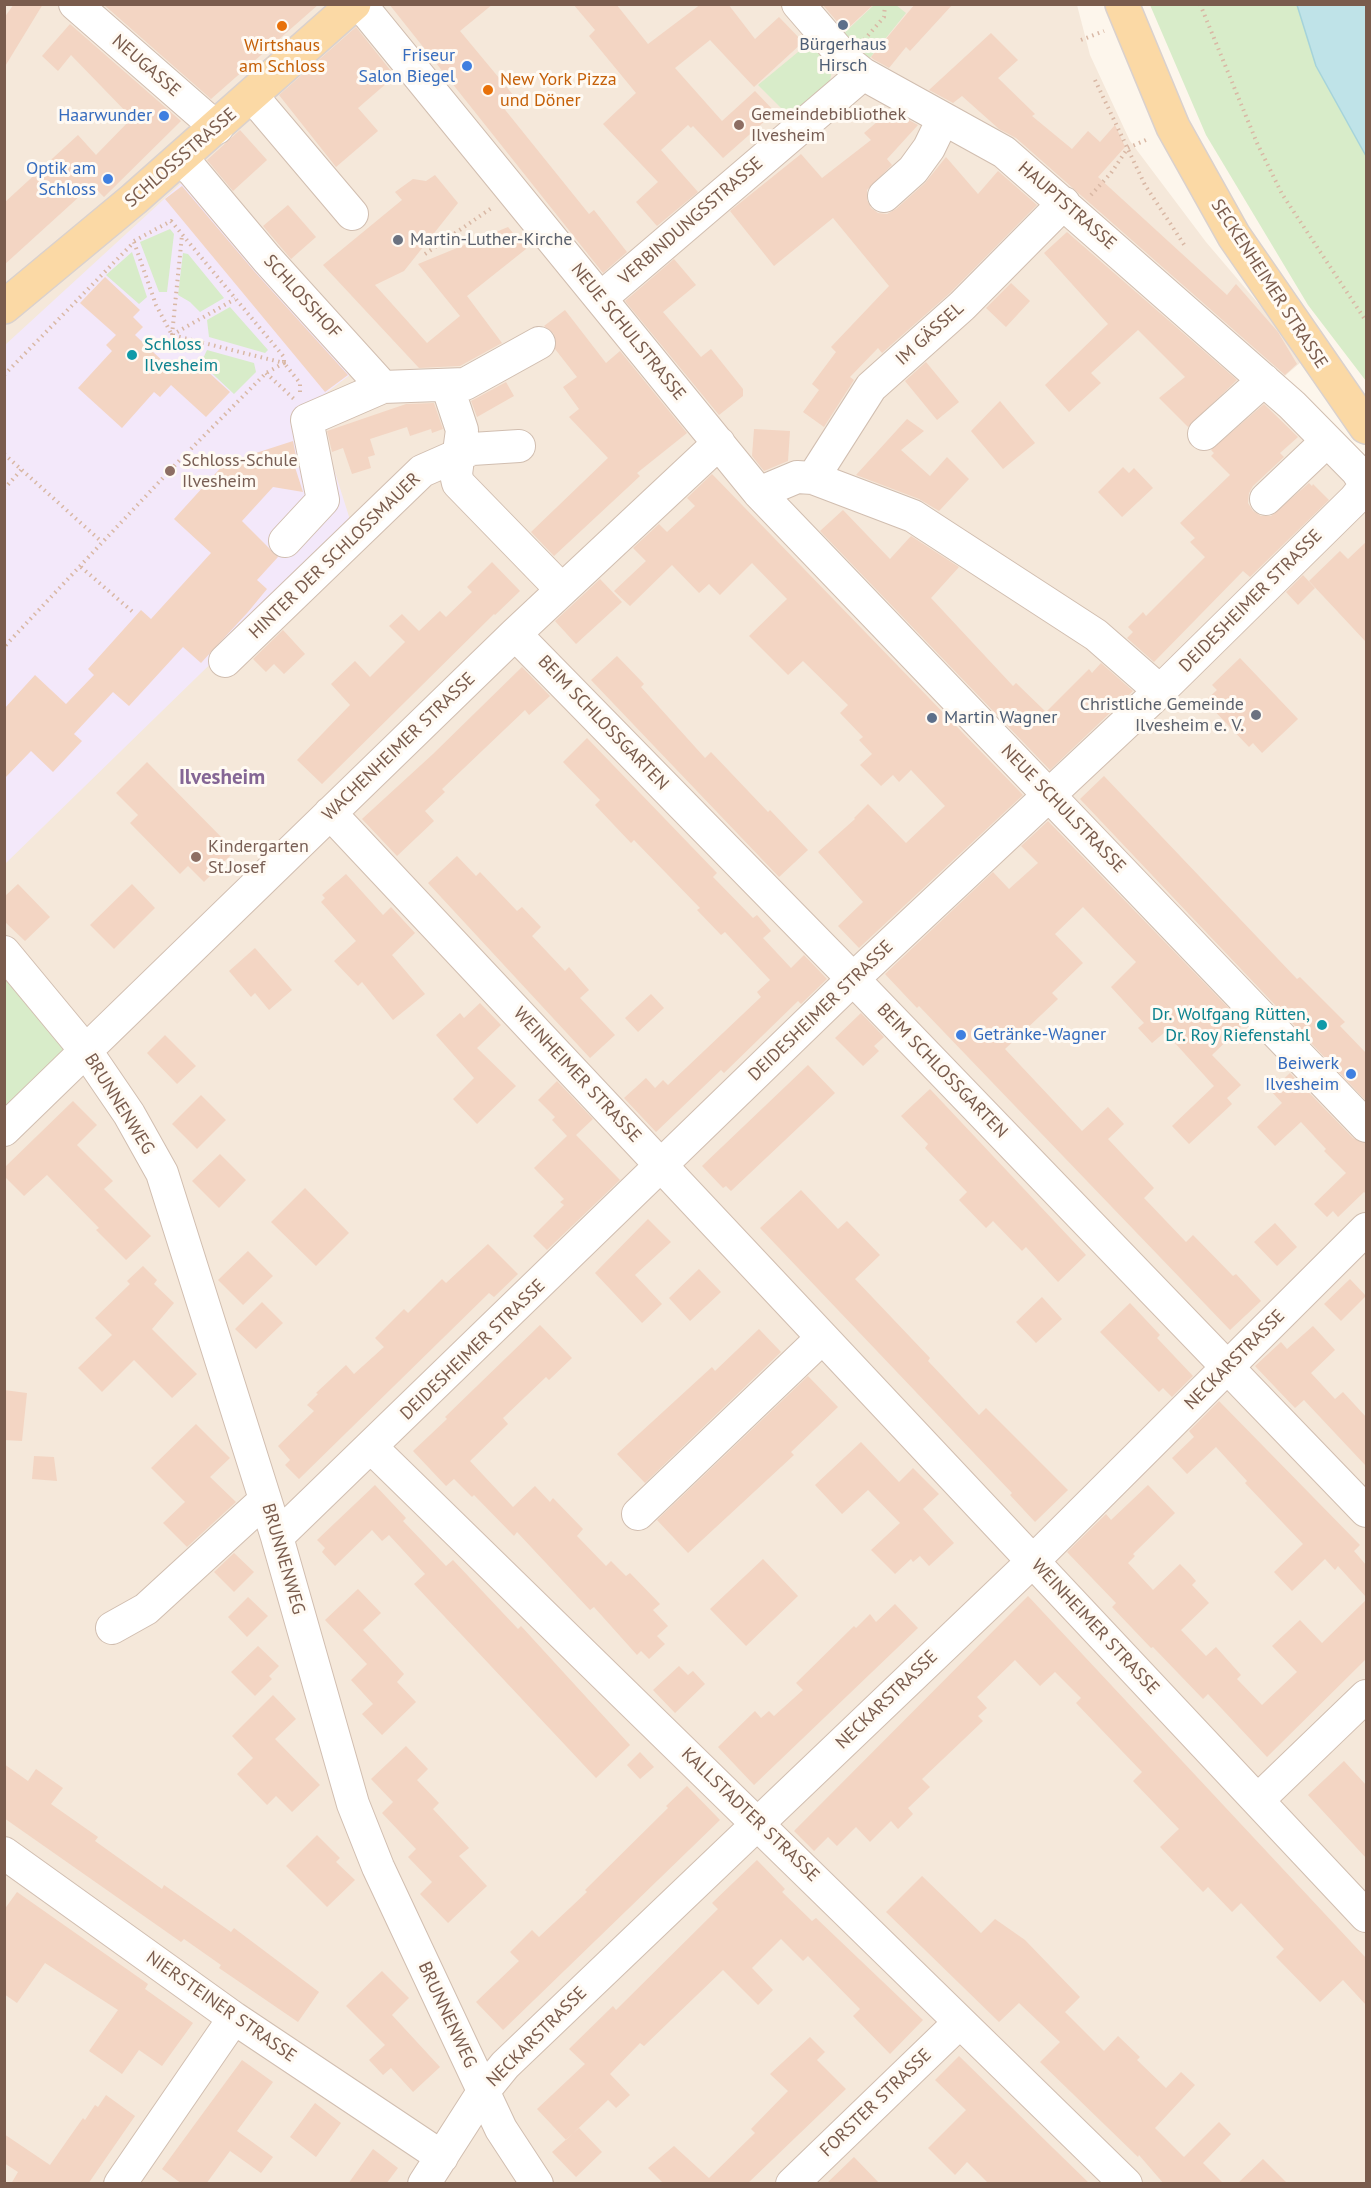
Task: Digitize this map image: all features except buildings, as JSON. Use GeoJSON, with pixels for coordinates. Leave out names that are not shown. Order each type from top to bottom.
{"type":"FeatureCollection","features":[{"type":"Feature","properties":{"kind":"main road","name":"SCHLOSSSTRASSE"},"geometry":{"type":"LineString","coordinates":[[4,308],[217,128],[354,4]]}},
{"type":"Feature","properties":{"kind":"main road","name":"SECKENHEIMER STRASSE"},"geometry":{"type":"LineString","coordinates":[[1118,16],[1173,127],[1234,236],[1366,427]]}},
{"type":"Feature","properties":{"kind":"street","name":"NEUGASSE"},"geometry":{"type":"LineString","coordinates":[[75,4],[217,128]]}},
{"type":"Feature","properties":{"kind":"street","name":"NEUE SCHULSTRASSE"},"geometry":{"type":"LineString","coordinates":[[360,4],[759,493],[1366,1126]]}},
{"type":"Feature","properties":{"kind":"street","name":"HAUPTSTRASSE"},"geometry":{"type":"LineString","coordinates":[[798,4],[855,68],[899,85],[944,119],[1004,152],[1264,380],[1306,413],[1327,441],[1357,471],[1366,485]]}},
{"type":"Feature","properties":{"kind":"street","name":"VERBINDUNGSSTRASSE"},"geometry":{"type":"LineString","coordinates":[[601,298],[855,68]]}},
{"type":"Feature","properties":{"kind":"street"},"geometry":{"type":"LineString","coordinates":[[252,96],[352,214]]}},
{"type":"Feature","properties":{"kind":"street"},"geometry":{"type":"LineString","coordinates":[[884,196],[913,170],[929,148],[944,119]]}},
{"type":"Feature","properties":{"kind":"street","name":"SCHLOSSHOF"},"geometry":{"type":"LineString","coordinates":[[182,158],[267,259],[384,387]]}},
{"type":"Feature","properties":{"kind":"street","name":"IM GÄSSEL"},"geometry":{"type":"LineString","coordinates":[[813,478],[871,387],[962,306],[1064,203]]}},
{"type":"Feature","properties":{"kind":"street"},"geometry":{"type":"LineString","coordinates":[[285,541],[323,500],[307,420],[384,387],[465,384],[539,343]]}},
{"type":"Feature","properties":{"kind":"street"},"geometry":{"type":"LineString","coordinates":[[1204,434],[1264,380]]}},
{"type":"Feature","properties":{"kind":"street"},"geometry":{"type":"LineString","coordinates":[[447,385],[462,429],[456,474],[458,483],[562,590]]}},
{"type":"Feature","properties":{"kind":"street"},"geometry":{"type":"LineString","coordinates":[[1266,499],[1327,441]]}},
{"type":"Feature","properties":{"kind":"street","name":"WACHENHEIMER STRASSE"},"geometry":{"type":"LineString","coordinates":[[4,1130],[515,634],[719,443]]}},
{"type":"Feature","properties":{"kind":"street","name":"HINTER DER SCHLOSSMAUER"},"geometry":{"type":"LineString","coordinates":[[225,662],[422,471],[472,449],[519,446]]}},
{"type":"Feature","properties":{"kind":"street"},"geometry":{"type":"LineString","coordinates":[[759,493],[797,477],[813,478],[913,516],[1096,635],[1160,691]]}},
{"type":"Feature","properties":{"kind":"street","name":"DEIDESHEIMER STRASSE"},"geometry":{"type":"LineString","coordinates":[[277,1537],[372,1448],[853,979],[1160,691],[1355,499],[1366,485]]}},
{"type":"Feature","properties":{"kind":"street","name":"BEIM SCHLOSSGARTEN"},"geometry":{"type":"LineString","coordinates":[[515,634],[853,979],[1366,1511]]}},
{"type":"Feature","properties":{"kind":"street","name":"WEINHEIMER STRASSE"},"geometry":{"type":"LineString","coordinates":[[330,813],[1366,1916]]}},
{"type":"Feature","properties":{"kind":"street","name":"BRUNNENWEG"},"geometry":{"type":"LineString","coordinates":[[4,952],[86,1051],[129,1113],[162,1173],[266,1500],[353,1804],[378,1867],[483,2092],[501,2129],[537,2184]]}},
{"type":"Feature","properties":{"kind":"street","name":"NECKARSTRASSE"},"geometry":{"type":"LineString","coordinates":[[424,2184],[483,2092],[505,2065],[1033,1561],[1366,1229]]}},
{"type":"Feature","properties":{"kind":"street"},"geometry":{"type":"LineString","coordinates":[[638,1514],[822,1338]]}},
{"type":"Feature","properties":{"kind":"street","name":"KALLSTADTER STRASSE"},"geometry":{"type":"LineString","coordinates":[[372,1448],[758,1822],[1126,2184]]}},
{"type":"Feature","properties":{"kind":"street"},"geometry":{"type":"LineString","coordinates":[[112,1628],[146,1609],[266,1500]]}},
{"type":"Feature","properties":{"kind":"street"},"geometry":{"type":"LineString","coordinates":[[1258,1800],[1366,1696]]}},
{"type":"Feature","properties":{"kind":"street","name":"NIERSTEINER STRASSE"},"geometry":{"type":"LineString","coordinates":[[4,1853],[234,2018],[442,2157]]}},
{"type":"Feature","properties":{"kind":"street"},"geometry":{"type":"LineString","coordinates":[[120,2184],[234,2018]]}},
{"type":"Feature","properties":{"kind":"street","name":"FORSTER STRASSE"},"geometry":{"type":"LineString","coordinates":[[798,2182],[960,2022]]}},
{"type":"Feature","properties":{"kind":"path"},"geometry":{"type":"LineString","coordinates":[[855,68],[884,17],[885,4]]}},
{"type":"Feature","properties":{"kind":"path"},"geometry":{"type":"LineString","coordinates":[[1200,4],[1257,143],[1282,194],[1366,321]]}},
{"type":"Feature","properties":{"kind":"path"},"geometry":{"type":"LineString","coordinates":[[1081,40],[1118,16]]}},
{"type":"Feature","properties":{"kind":"path"},"geometry":{"type":"LineString","coordinates":[[1095,81],[1145,185],[1185,246]]}},
{"type":"Feature","properties":{"kind":"path"},"geometry":{"type":"LineString","coordinates":[[1111,173],[1128,148],[1149,138]]}},
{"type":"Feature","properties":{"kind":"path"},"geometry":{"type":"LineString","coordinates":[[425,254],[483,214]]}},
{"type":"Feature","properties":{"kind":"path"},"geometry":{"type":"LineString","coordinates":[[4,375],[134,242],[171,221],[284,357],[284,363]]}},
{"type":"Feature","properties":{"kind":"path"},"geometry":{"type":"LineString","coordinates":[[127,233],[134,242],[156,305],[172,335],[284,363],[300,383],[300,404],[266,373]]}},
{"type":"Feature","properties":{"kind":"path"},"geometry":{"type":"LineString","coordinates":[[172,335],[182,235]]}},
{"type":"Feature","properties":{"kind":"path"},"geometry":{"type":"LineString","coordinates":[[172,335],[235,299]]}},
{"type":"Feature","properties":{"kind":"path"},"geometry":{"type":"LineString","coordinates":[[4,647],[266,373],[284,363]]}},
{"type":"Feature","properties":{"kind":"path"},"geometry":{"type":"LineString","coordinates":[[4,454],[102,542]]}},
{"type":"Feature","properties":{"kind":"path"},"geometry":{"type":"LineString","coordinates":[[4,489],[22,469]]}},
{"type":"Feature","properties":{"kind":"path"},"geometry":{"type":"LineString","coordinates":[[81,567],[134,613]]}},
{"type":"Feature","properties":{"kind":"shaded area"},"geometry":{"type":"Polygon","coordinates":[[[5,5],[1077,5],[1090,55],[1130,141],[1206,242],[1280,329],[1301,362],[1271,388],[1366,489],[1366,2183],[5,2184],[5,5]]]}},
{"type":"Feature","properties":{"kind":"shaded area","name":"Schloss-Schule Ilvesheim"},"geometry":{"type":"Polygon","coordinates":[[[187,178],[351,374],[313,403],[352,526],[5,864],[5,345],[187,178]]]}},
{"type":"Feature","properties":{"kind":"green space"},"geometry":{"type":"Polygon","coordinates":[[[874,5],[896,5],[906,13],[869,59],[841,36],[874,5]]]}},
{"type":"Feature","properties":{"kind":"green space"},"geometry":{"type":"Polygon","coordinates":[[[1150,5],[1297,5],[1316,66],[1366,156],[1366,381],[1308,305],[1206,135],[1150,5]]]}},
{"type":"Feature","properties":{"kind":"green space"},"geometry":{"type":"Polygon","coordinates":[[[809,43],[832,69],[830,81],[790,117],[758,85],[809,43]]]}},
{"type":"Feature","properties":{"kind":"green space"},"geometry":{"type":"Polygon","coordinates":[[[170,229],[174,234],[167,292],[159,292],[140,242],[170,229]]]}},
{"type":"Feature","properties":{"kind":"green space"},"geometry":{"type":"Polygon","coordinates":[[[132,252],[147,297],[139,304],[106,275],[132,252]]]}},
{"type":"Feature","properties":{"kind":"green space"},"geometry":{"type":"Polygon","coordinates":[[[183,253],[188,254],[224,298],[200,312],[178,295],[183,253]]]}},
{"type":"Feature","properties":{"kind":"green space"},"geometry":{"type":"Polygon","coordinates":[[[230,307],[268,350],[265,353],[209,337],[207,320],[230,307]]]}},
{"type":"Feature","properties":{"kind":"green space"},"geometry":{"type":"Polygon","coordinates":[[[207,350],[254,363],[256,372],[234,394],[201,363],[207,350]]]}},
{"type":"Feature","properties":{"kind":"green space"},"geometry":{"type":"Polygon","coordinates":[[[4,967],[66,1049],[4,1112],[4,967]]]}},
{"type":"Feature","properties":{"kind":"water"},"geometry":{"type":"Polygon","coordinates":[[[1297,5],[1366,5],[1366,156],[1316,66],[1297,5]]]}},
{"type":"Feature","properties":{"kind":"place","name":"Bürgerhaus Hirsch"},"geometry":{"type":"Point","coordinates":[843,25]}},
{"type":"Feature","properties":{"kind":"place","name":"Wirtshaus am Schloss"},"geometry":{"type":"Point","coordinates":[282,26]}},
{"type":"Feature","properties":{"kind":"place","name":"Friseur Salon Biegel"},"geometry":{"type":"Point","coordinates":[467,66]}},
{"type":"Feature","properties":{"kind":"place","name":"New York Pizza und Döner"},"geometry":{"type":"Point","coordinates":[488,90]}},
{"type":"Feature","properties":{"kind":"place","name":"Haarwunder"},"geometry":{"type":"Point","coordinates":[164,116]}},
{"type":"Feature","properties":{"kind":"place","name":"Gemeindebibliothek Ilvesheim"},"geometry":{"type":"Point","coordinates":[739,125]}},
{"type":"Feature","properties":{"kind":"place","name":"Optik am Schloss"},"geometry":{"type":"Point","coordinates":[108,179]}},
{"type":"Feature","properties":{"kind":"place","name":"Martin-Luther-Kirche"},"geometry":{"type":"Point","coordinates":[398,240]}},
{"type":"Feature","properties":{"kind":"place","name":"Schloss Ilvesheim"},"geometry":{"type":"Point","coordinates":[132,355]}},
{"type":"Feature","properties":{"kind":"place","name":"Schloss-Schule Ilvesheim"},"geometry":{"type":"Point","coordinates":[170,471]}},
{"type":"Feature","properties":{"kind":"place","name":"Christliche Gemeinde Ilvesheim e. V."},"geometry":{"type":"Point","coordinates":[1256,715]}},
{"type":"Feature","properties":{"kind":"place","name":"Martin Wagner"},"geometry":{"type":"Point","coordinates":[932,718]}},
{"type":"Feature","properties":{"kind":"place","name":"Kindergarten St.Josef"},"geometry":{"type":"Point","coordinates":[196,857]}},
{"type":"Feature","properties":{"kind":"place","name":"Dr. Wolfgang Rütten, Dr. Roy Riefenstahl"},"geometry":{"type":"Point","coordinates":[1322,1025]}},
{"type":"Feature","properties":{"kind":"place","name":"Getränke-Wagner"},"geometry":{"type":"Point","coordinates":[961,1035]}},
{"type":"Feature","properties":{"kind":"place","name":"Beiwerk Ilvesheim"},"geometry":{"type":"Point","coordinates":[1351,1074]}},
{"type":"Feature","properties":{"kind":"district","name":"Ilvesheim"},"geometry":{"type":"Point","coordinates":[222,778]}}]}
